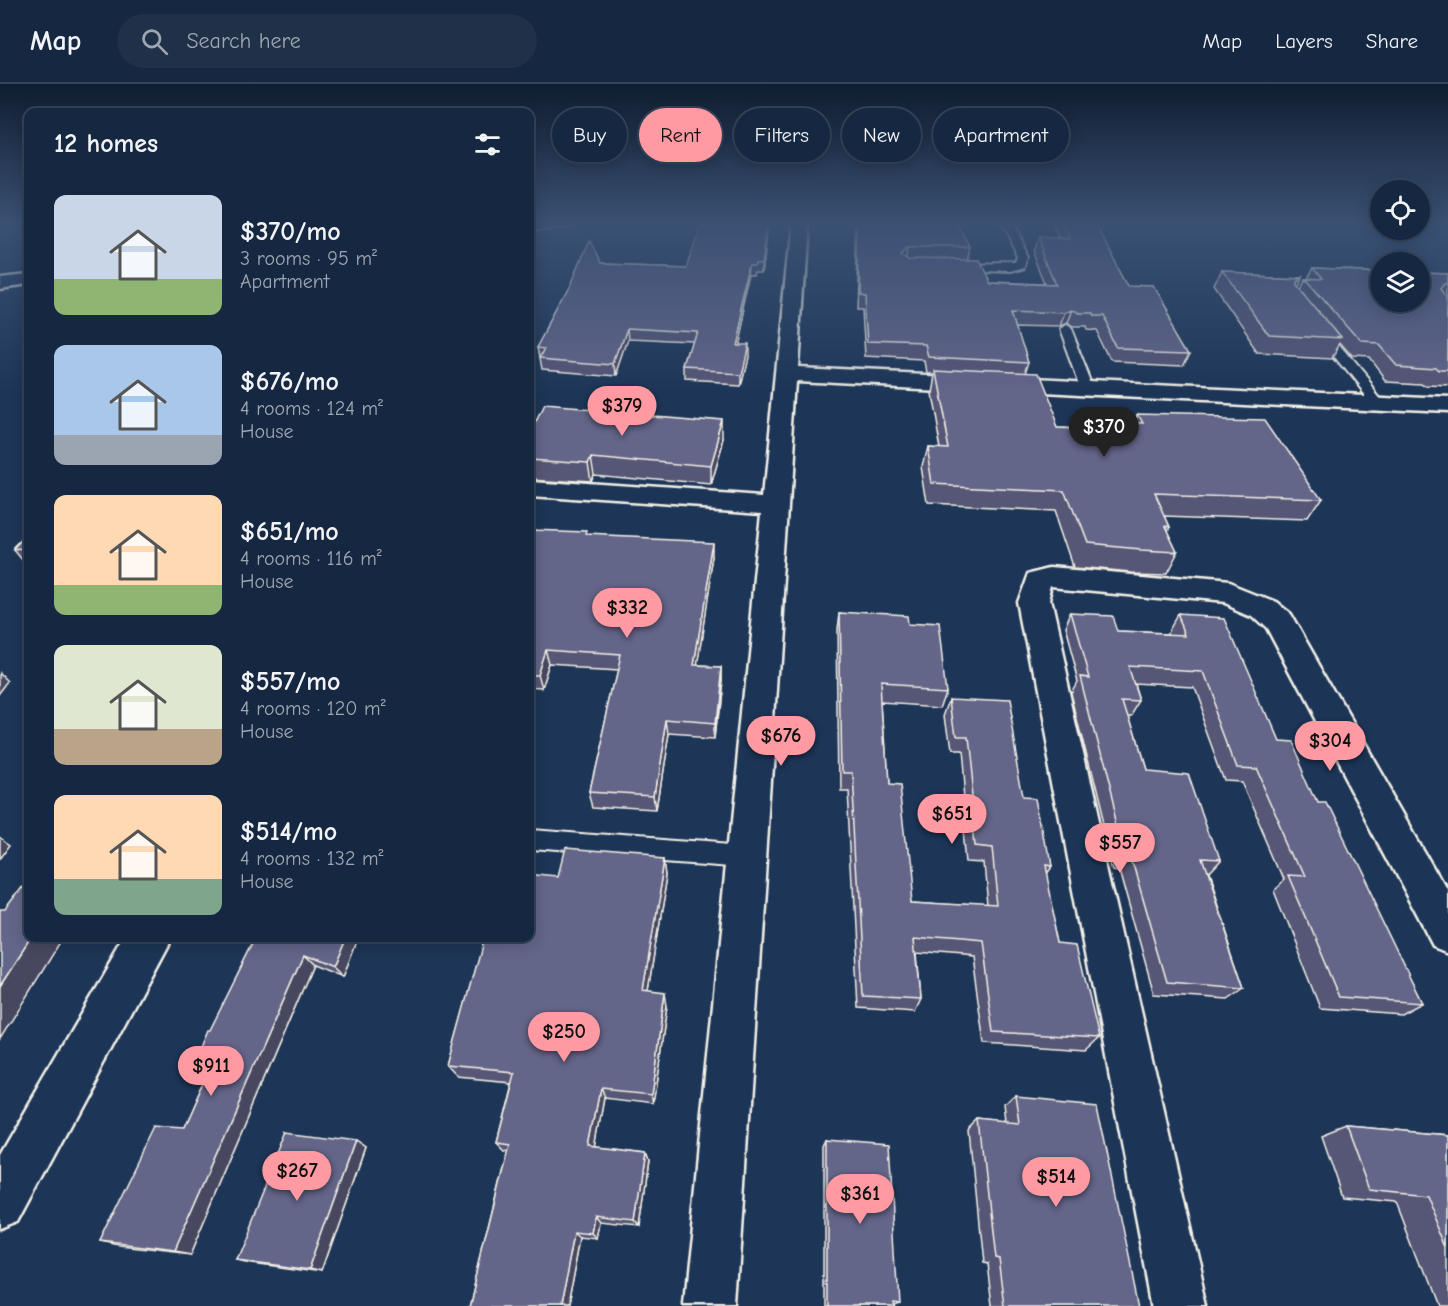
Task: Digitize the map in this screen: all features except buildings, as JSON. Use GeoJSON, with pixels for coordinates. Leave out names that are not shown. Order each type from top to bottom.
{"type":"FeatureCollection","features":[{"type":"Feature","properties":{"kind":"street"},"geometry":{"type":"LineString","coordinates":[[0,283],[24,280]]}},
{"type":"Feature","properties":{"kind":"street"},"geometry":{"type":"LineString","coordinates":[[710,1306],[794,280]]}},
{"type":"Feature","properties":{"kind":"street"},"geometry":{"type":"LineString","coordinates":[[787,374],[1448,406]]}},
{"type":"Feature","properties":{"kind":"street"},"geometry":{"type":"LineString","coordinates":[[534,487],[776,504]]}},
{"type":"Feature","properties":{"kind":"street"},"geometry":{"type":"LineString","coordinates":[[1181,1306],[1034,603],[1040,580],[1054,577],[1228,593],[1262,608],[1278,622],[1448,931]]}},
{"type":"Feature","properties":{"kind":"street"},"geometry":{"type":"LineString","coordinates":[[0,1204],[147,942]]}},
{"type":"Feature","properties":{"kind":"lane"},"geometry":{"type":"LineString","coordinates":[[1313,324],[1377,402]]}},
{"type":"Feature","properties":{"kind":"lane"},"geometry":{"type":"LineString","coordinates":[[1065,330],[1088,389]]}},
{"type":"Feature","properties":{"kind":"lane"},"geometry":{"type":"LineString","coordinates":[[534,840],[746,856]]}}]}
